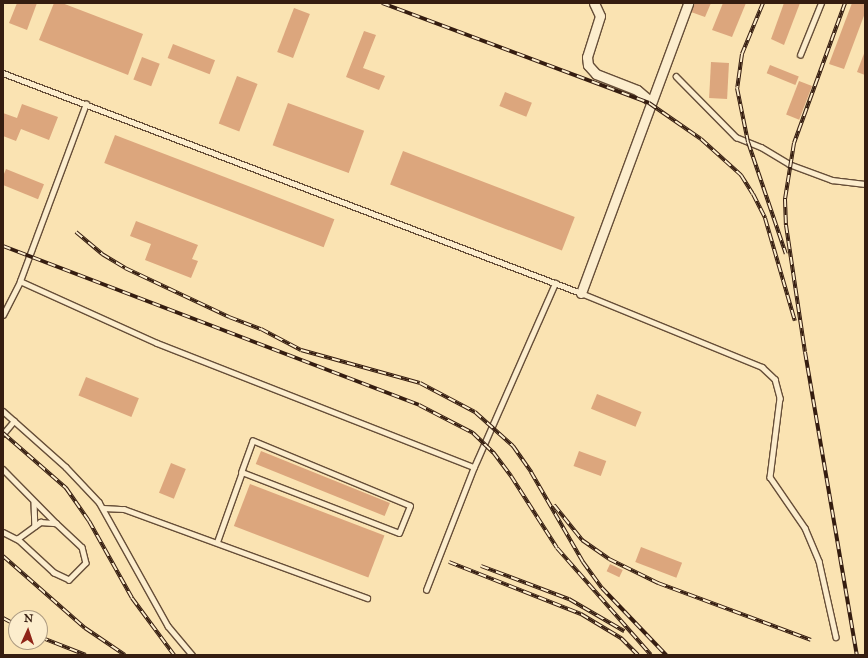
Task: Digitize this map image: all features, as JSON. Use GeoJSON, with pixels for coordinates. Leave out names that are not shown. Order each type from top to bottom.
{"type":"FeatureCollection","features":[{"type":"Feature","properties":{"kind":"street"},"geometry":{"type":"LineString","coordinates":[[594,3],[600,16],[587,57],[588,65],[596,74],[637,90],[650,101]]}},
{"type":"Feature","properties":{"kind":"street"},"geometry":{"type":"LineString","coordinates":[[581,293],[650,101],[688,3]]}},
{"type":"Feature","properties":{"kind":"lane"},"geometry":{"type":"LineString","coordinates":[[800,55],[821,3]]}},
{"type":"Feature","properties":{"kind":"lane"},"geometry":{"type":"LineString","coordinates":[[3,73],[556,283],[762,367],[775,379],[780,398],[770,477],[805,528],[819,561],[836,637]]}},
{"type":"Feature","properties":{"kind":"lane"},"geometry":{"type":"LineString","coordinates":[[676,76],[736,137],[760,147],[789,164],[832,180],[865,184]]}},
{"type":"Feature","properties":{"kind":"lane"},"geometry":{"type":"LineString","coordinates":[[3,315],[20,281],[86,104]]}},
{"type":"Feature","properties":{"kind":"lane"},"geometry":{"type":"LineString","coordinates":[[20,281],[157,343],[474,467]]}},
{"type":"Feature","properties":{"kind":"lane"},"geometry":{"type":"LineString","coordinates":[[426,590],[474,467],[556,283]]}},
{"type":"Feature","properties":{"kind":"lane"},"geometry":{"type":"LineString","coordinates":[[3,411],[66,467],[103,508],[168,626],[192,655]]}},
{"type":"Feature","properties":{"kind":"lane"},"geometry":{"type":"LineString","coordinates":[[3,434],[14,421]]}},
{"type":"Feature","properties":{"kind":"lane"},"geometry":{"type":"LineString","coordinates":[[217,542],[253,441],[410,506],[399,533],[242,472]]}},
{"type":"Feature","properties":{"kind":"lane"},"geometry":{"type":"LineString","coordinates":[[3,469],[56,524],[82,547],[86,563],[69,580],[54,573],[17,539],[3,532]]}},
{"type":"Feature","properties":{"kind":"lane"},"geometry":{"type":"LineString","coordinates":[[34,502],[36,526]]}},
{"type":"Feature","properties":{"kind":"lane"},"geometry":{"type":"LineString","coordinates":[[103,508],[124,508],[367,598]]}},
{"type":"Feature","properties":{"kind":"lane"},"geometry":{"type":"LineString","coordinates":[[17,539],[40,522],[56,524]]}},
{"type":"Feature","properties":{"kind":"building"},"geometry":{"type":"Polygon","coordinates":[[[17,3],[37,3],[27,30],[9,23],[17,3]]]}},
{"type":"Feature","properties":{"kind":"building"},"geometry":{"type":"Polygon","coordinates":[[[54,3],[62,3],[143,34],[128,75],[39,40],[54,3]]]}},
{"type":"Feature","properties":{"kind":"building"},"geometry":{"type":"Polygon","coordinates":[[[695,3],[711,3],[705,17],[691,12],[695,3]]]}},
{"type":"Feature","properties":{"kind":"building"},"geometry":{"type":"Polygon","coordinates":[[[723,3],[746,3],[732,37],[712,30],[723,3]]]}},
{"type":"Feature","properties":{"kind":"building"},"geometry":{"type":"Polygon","coordinates":[[[784,3],[800,3],[784,45],[771,39],[784,3]]]}},
{"type":"Feature","properties":{"kind":"building"},"geometry":{"type":"Polygon","coordinates":[[[852,3],[865,3],[865,13],[844,69],[829,64],[852,3]]]}},
{"type":"Feature","properties":{"kind":"building"},"geometry":{"type":"Polygon","coordinates":[[[294,8],[310,14],[293,58],[277,52],[294,8]]]}},
{"type":"Feature","properties":{"kind":"building"},"geometry":{"type":"Polygon","coordinates":[[[364,31],[376,35],[363,68],[385,76],[379,90],[346,77],[364,31]]]}},
{"type":"Feature","properties":{"kind":"building"},"geometry":{"type":"Polygon","coordinates":[[[173,44],[215,60],[210,74],[168,58],[173,44]]]}},
{"type":"Feature","properties":{"kind":"building"},"geometry":{"type":"Polygon","coordinates":[[[865,51],[865,75],[857,72],[865,51]]]}},
{"type":"Feature","properties":{"kind":"building"},"geometry":{"type":"Polygon","coordinates":[[[142,57],[160,64],[151,86],[133,79],[142,57]]]}},
{"type":"Feature","properties":{"kind":"building"},"geometry":{"type":"Polygon","coordinates":[[[711,62],[729,63],[727,99],[709,98],[711,62]]]}},
{"type":"Feature","properties":{"kind":"building"},"geometry":{"type":"Polygon","coordinates":[[[770,65],[799,77],[795,85],[767,73],[770,65]]]}},
{"type":"Feature","properties":{"kind":"building"},"geometry":{"type":"Polygon","coordinates":[[[237,76],[258,84],[239,131],[219,124],[237,76]]]}},
{"type":"Feature","properties":{"kind":"building"},"geometry":{"type":"Polygon","coordinates":[[[799,81],[812,86],[799,120],[786,115],[799,81]]]}},
{"type":"Feature","properties":{"kind":"building"},"geometry":{"type":"Polygon","coordinates":[[[505,92],[532,103],[526,117],[499,106],[505,92]]]}},
{"type":"Feature","properties":{"kind":"building"},"geometry":{"type":"Polygon","coordinates":[[[288,103],[364,131],[349,173],[273,145],[288,103]]]}},
{"type":"Feature","properties":{"kind":"building"},"geometry":{"type":"Polygon","coordinates":[[[22,104],[58,117],[49,140],[21,129],[16,141],[3,136],[3,113],[17,118],[22,104]]]}},
{"type":"Feature","properties":{"kind":"building"},"geometry":{"type":"Polygon","coordinates":[[[115,135],[334,219],[324,247],[104,163],[115,135]]]}},
{"type":"Feature","properties":{"kind":"building"},"geometry":{"type":"Polygon","coordinates":[[[403,151],[575,217],[562,251],[390,185],[403,151]]]}},
{"type":"Feature","properties":{"kind":"building"},"geometry":{"type":"Polygon","coordinates":[[[6,169],[44,184],[38,199],[3,185],[3,176],[6,169]]]}},
{"type":"Feature","properties":{"kind":"building"},"geometry":{"type":"Polygon","coordinates":[[[136,221],[198,245],[192,259],[198,261],[191,278],[145,260],[151,244],[130,236],[136,221]]]}},
{"type":"Feature","properties":{"kind":"building"},"geometry":{"type":"Polygon","coordinates":[[[86,377],[139,398],[131,417],[79,396],[86,377]]]}},
{"type":"Feature","properties":{"kind":"building"},"geometry":{"type":"Polygon","coordinates":[[[597,394],[642,412],[636,427],[591,409],[597,394]]]}},
{"type":"Feature","properties":{"kind":"building"},"geometry":{"type":"Polygon","coordinates":[[[261,451],[390,503],[385,516],[256,464],[261,451]]]}},
{"type":"Feature","properties":{"kind":"building"},"geometry":{"type":"Polygon","coordinates":[[[579,451],[606,461],[601,476],[574,466],[579,451]]]}},
{"type":"Feature","properties":{"kind":"building"},"geometry":{"type":"Polygon","coordinates":[[[171,463],[186,469],[174,499],[159,493],[171,463]]]}},
{"type":"Feature","properties":{"kind":"building"},"geometry":{"type":"Polygon","coordinates":[[[250,484],[384,536],[368,578],[234,526],[250,484]]]}},
{"type":"Feature","properties":{"kind":"building"},"geometry":{"type":"Polygon","coordinates":[[[641,547],[682,563],[676,578],[635,562],[641,547]]]}},
{"type":"Feature","properties":{"kind":"building"},"geometry":{"type":"Polygon","coordinates":[[[610,564],[623,570],[619,577],[607,571],[610,564]]]}},
{"type":"Feature","properties":{"kind":"railway"},"geometry":{"type":"LineString","coordinates":[[382,3],[649,103],[701,139],[741,175],[753,194],[765,218],[795,321]]}},
{"type":"Feature","properties":{"kind":"railway"},"geometry":{"type":"LineString","coordinates":[[763,3],[742,54],[737,88],[748,142],[786,254]]}},
{"type":"Feature","properties":{"kind":"railway"},"geometry":{"type":"LineString","coordinates":[[845,3],[794,143],[785,199],[786,225],[805,352],[857,655]]}},
{"type":"Feature","properties":{"kind":"railway"},"geometry":{"type":"LineString","coordinates":[[76,232],[102,254],[125,268],[229,317],[261,329],[301,350],[420,383],[475,412],[513,446],[531,472],[583,562],[602,588],[666,655]]}},
{"type":"Feature","properties":{"kind":"railway"},"geometry":{"type":"LineString","coordinates":[[3,246],[419,405],[473,433],[493,452],[511,476],[557,548],[651,655]]}},
{"type":"Feature","properties":{"kind":"railway"},"geometry":{"type":"LineString","coordinates":[[3,433],[66,488],[89,521],[132,598],[174,655]]}},
{"type":"Feature","properties":{"kind":"railway"},"geometry":{"type":"LineString","coordinates":[[554,505],[582,540],[609,559],[658,583],[811,640]]}},
{"type":"Feature","properties":{"kind":"railway"},"geometry":{"type":"LineString","coordinates":[[3,556],[85,628],[125,655]]}},
{"type":"Feature","properties":{"kind":"railway"},"geometry":{"type":"LineString","coordinates":[[449,562],[581,614],[621,638],[638,655]]}},
{"type":"Feature","properties":{"kind":"railway"},"geometry":{"type":"LineString","coordinates":[[481,566],[569,599],[624,631]]}},
{"type":"Feature","properties":{"kind":"railway"},"geometry":{"type":"LineString","coordinates":[[3,618],[8,621]]}},
{"type":"Feature","properties":{"kind":"railway"},"geometry":{"type":"LineString","coordinates":[[48,640],[86,655]]}}]}
